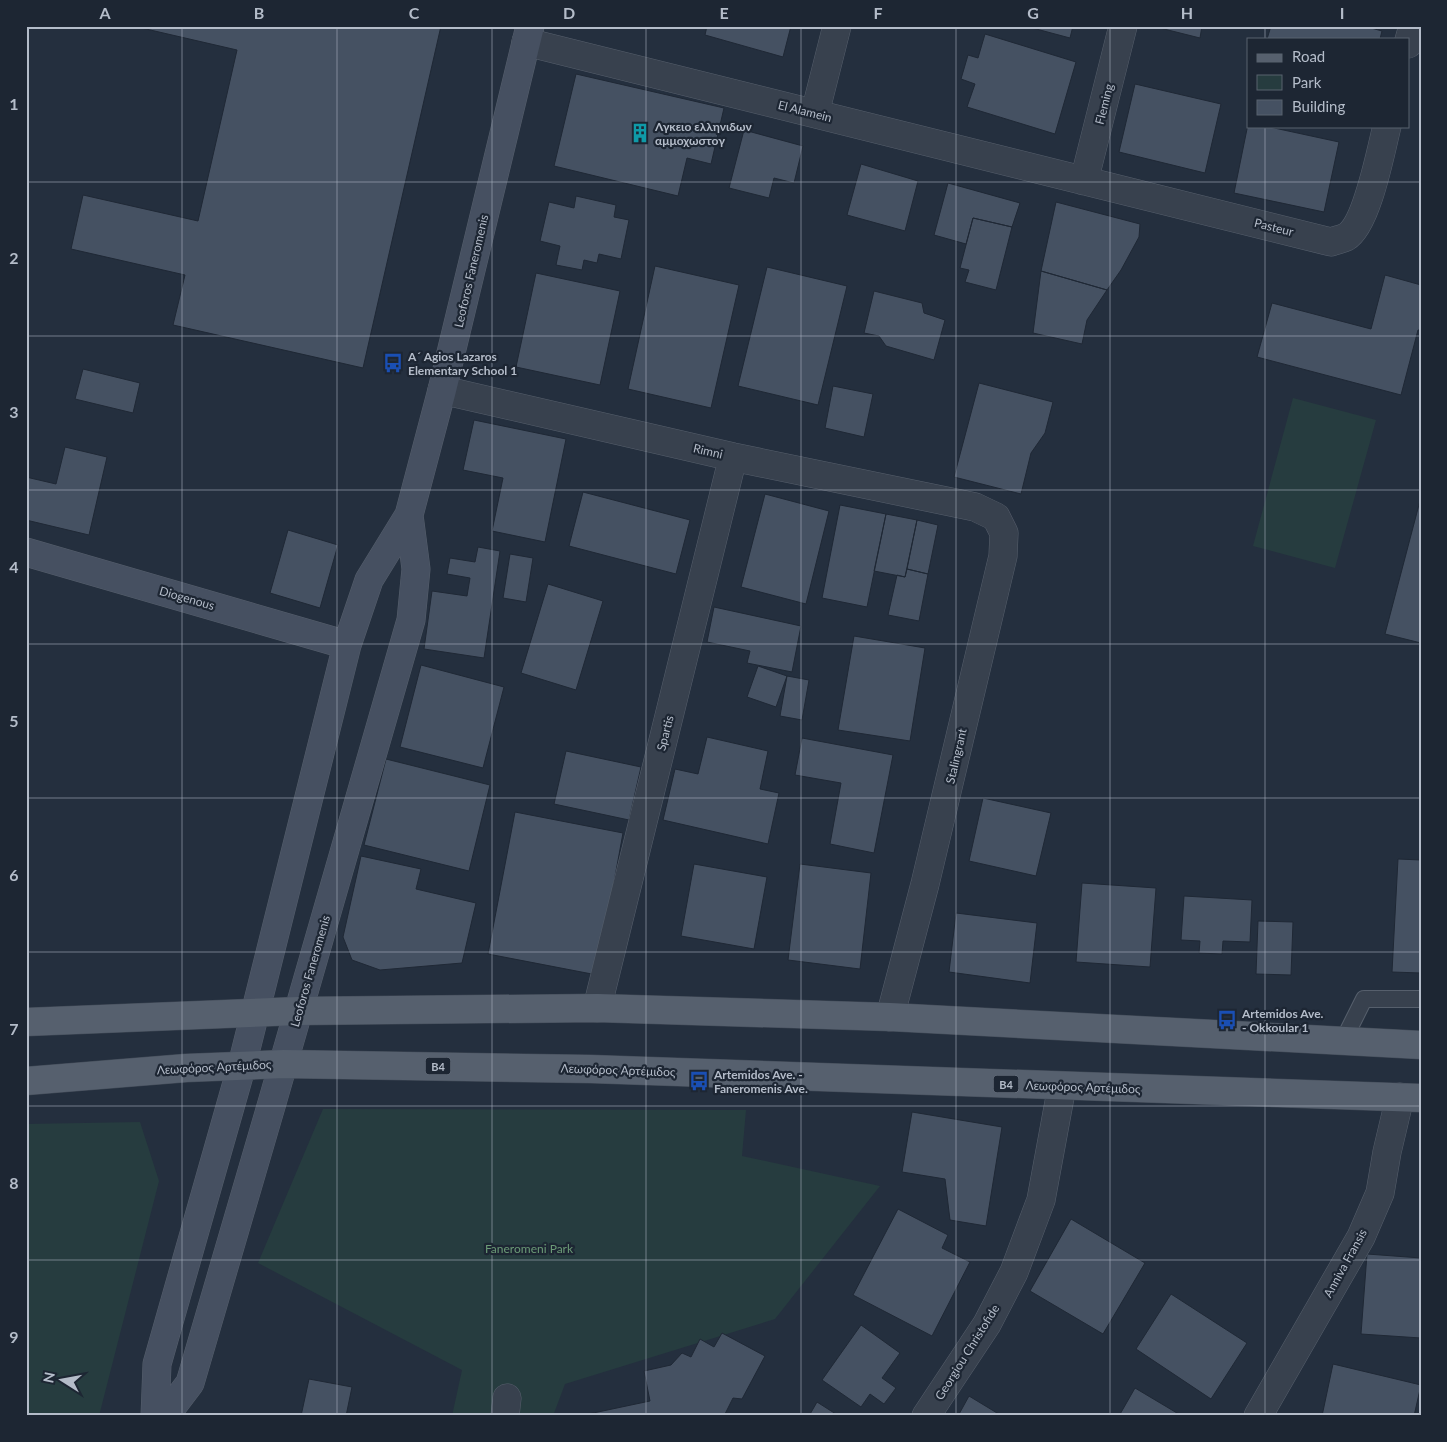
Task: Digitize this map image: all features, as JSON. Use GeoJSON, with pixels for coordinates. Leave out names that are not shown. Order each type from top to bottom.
{"type":"FeatureCollection","features":[{"type":"Feature","properties":{"kind":"main road"},"geometry":{"type":"LineString","coordinates":[[26,1022],[255,1012],[597,1008],[890,1017],[1421,1045]]}},
{"type":"Feature","properties":{"kind":"main road","name":"Λεωφόρος Αρτέμιδος"},"geometry":{"type":"LineString","coordinates":[[26,1081],[242,1065],[284,1064],[601,1069],[1410,1097]]}},
{"type":"Feature","properties":{"kind":"street"},"geometry":{"type":"LineString","coordinates":[[815,113],[837,26]]}},
{"type":"Feature","properties":{"kind":"street","name":"Fleming"},"geometry":{"type":"LineString","coordinates":[[1084,181],[1123,26]]}},
{"type":"Feature","properties":{"kind":"street","name":"El Alamein"},"geometry":{"type":"LineString","coordinates":[[528,34],[815,113],[1084,181]]}},
{"type":"Feature","properties":{"kind":"street","name":"Leoforos Faneromenis"},"geometry":{"type":"LineString","coordinates":[[155,1416],[157,1364],[242,1065],[347,645],[369,580],[409,515],[442,390],[528,34]]}},
{"type":"Feature","properties":{"kind":"street","name":"Pasteur"},"geometry":{"type":"LineString","coordinates":[[1084,181],[1331,242],[1347,237],[1358,223],[1368,202],[1386,128]]}},
{"type":"Feature","properties":{"kind":"street","name":"Rimni"},"geometry":{"type":"LineString","coordinates":[[442,390],[733,457],[975,507]]}},
{"type":"Feature","properties":{"kind":"street","name":"Spartis"},"geometry":{"type":"LineString","coordinates":[[597,1008],[733,457]]}},
{"type":"Feature","properties":{"kind":"street","name":"Stalingrant"},"geometry":{"type":"LineString","coordinates":[[890,1017],[925,884],[1003,556],[1004,533],[996,517],[975,507]]}},
{"type":"Feature","properties":{"kind":"street","name":"Leoforos Faneromenis"},"geometry":{"type":"LineString","coordinates":[[165,1416],[190,1383],[284,1064],[411,620],[416,569],[409,515]]}},
{"type":"Feature","properties":{"kind":"street","name":"Diogenous"},"geometry":{"type":"LineString","coordinates":[[26,552],[347,645]]}},
{"type":"Feature","properties":{"kind":"street","name":"Georgiou Christofide"},"geometry":{"type":"LineString","coordinates":[[926,1416],[987,1324],[1014,1272],[1041,1200],[1062,1086]]}},
{"type":"Feature","properties":{"kind":"street","name":"Anniva Fransis"},"geometry":{"type":"LineString","coordinates":[[1258,1416],[1365,1228],[1380,1192],[1387,1152],[1410,1097]]}},
{"type":"Feature","properties":{"kind":"lane"},"geometry":{"type":"LineString","coordinates":[[1343,1041],[1364,999],[1421,999]]}},
{"type":"Feature","properties":{"kind":"green space"},"geometry":{"type":"Polygon","coordinates":[[[1293,398],[1376,420],[1335,568],[1253,546],[1293,398]]]}},
{"type":"Feature","properties":{"kind":"green space","name":"Faneromeni Park"},"geometry":{"type":"Polygon","coordinates":[[[323,1109],[746,1110],[742,1156],[880,1186],[775,1319],[565,1384],[553,1416],[452,1416],[462,1370],[258,1263],[323,1109]]]}},
{"type":"Feature","properties":{"kind":"green space"},"geometry":{"type":"Polygon","coordinates":[[[140,1122],[159,1181],[99,1416],[26,1416],[26,1124],[140,1122]]]}},
{"type":"Feature","properties":{"kind":"building"},"geometry":{"type":"Polygon","coordinates":[[[133,26],[441,26],[363,368],[173,325],[185,275],[71,249],[83,195],[198,221],[237,50],[133,26]]]}},
{"type":"Feature","properties":{"kind":"building"},"geometry":{"type":"Polygon","coordinates":[[[707,26],[791,26],[783,57],[705,35],[707,26]]]}},
{"type":"Feature","properties":{"kind":"building"},"geometry":{"type":"Polygon","coordinates":[[[1025,26],[1073,26],[1070,38],[1025,26]]]}},
{"type":"Feature","properties":{"kind":"building"},"geometry":{"type":"Polygon","coordinates":[[[1152,26],[1202,26],[1200,38],[1152,26]]]}},
{"type":"Feature","properties":{"kind":"building"},"geometry":{"type":"Polygon","coordinates":[[[1271,26],[1364,26],[1382,31],[1380,38],[1267,38],[1271,26]]]}},
{"type":"Feature","properties":{"kind":"building"},"geometry":{"type":"Polygon","coordinates":[[[985,34],[1076,62],[1055,134],[967,107],[975,84],[961,79],[968,55],[978,58],[985,34]]]}},
{"type":"Feature","properties":{"kind":"building","name":"Λγκειο ελληνιδων αμμοχωστογ"},"geometry":{"type":"Polygon","coordinates":[[[576,74],[724,108],[711,164],[687,158],[678,196],[554,166],[576,74]]]}},
{"type":"Feature","properties":{"kind":"building"},"geometry":{"type":"Polygon","coordinates":[[[1135,84],[1221,104],[1205,173],[1119,152],[1135,84]]]}},
{"type":"Feature","properties":{"kind":"building"},"geometry":{"type":"Polygon","coordinates":[[[1247,128],[1274,128],[1339,142],[1324,212],[1234,193],[1247,128]]]}},
{"type":"Feature","properties":{"kind":"building"},"geometry":{"type":"Polygon","coordinates":[[[744,130],[803,146],[794,183],[774,178],[769,198],[729,188],[744,130]]]}},
{"type":"Feature","properties":{"kind":"building"},"geometry":{"type":"Polygon","coordinates":[[[861,164],[918,181],[905,231],[847,215],[861,164]]]}},
{"type":"Feature","properties":{"kind":"building"},"geometry":{"type":"Polygon","coordinates":[[[948,183],[1020,203],[1012,227],[973,218],[966,244],[934,235],[948,183]]]}},
{"type":"Feature","properties":{"kind":"building"},"geometry":{"type":"Polygon","coordinates":[[[576,196],[616,205],[614,217],[629,220],[621,259],[599,254],[597,263],[584,260],[582,270],[556,265],[560,246],[540,241],[549,202],[574,208],[576,196]]]}},
{"type":"Feature","properties":{"kind":"building"},"geometry":{"type":"Polygon","coordinates":[[[1056,202],[1140,224],[1139,237],[1121,270],[1107,290],[1041,271],[1056,202]]]}},
{"type":"Feature","properties":{"kind":"building"},"geometry":{"type":"Polygon","coordinates":[[[973,218],[1012,227],[996,290],[965,282],[969,270],[960,268],[973,218]]]}},
{"type":"Feature","properties":{"kind":"building"},"geometry":{"type":"Polygon","coordinates":[[[655,266],[739,285],[711,408],[628,389],[655,266]]]}},
{"type":"Feature","properties":{"kind":"building"},"geometry":{"type":"Polygon","coordinates":[[[767,267],[847,286],[818,405],[738,386],[767,267]]]}},
{"type":"Feature","properties":{"kind":"building"},"geometry":{"type":"Polygon","coordinates":[[[1041,271],[1107,290],[1087,320],[1082,344],[1033,333],[1041,271]]]}},
{"type":"Feature","properties":{"kind":"building"},"geometry":{"type":"Polygon","coordinates":[[[536,273],[620,291],[600,385],[516,367],[536,273]]]}},
{"type":"Feature","properties":{"kind":"building"},"geometry":{"type":"Polygon","coordinates":[[[1385,275],[1421,285],[1421,330],[1418,330],[1401,395],[1257,357],[1272,303],[1371,329],[1385,275]]]}},
{"type":"Feature","properties":{"kind":"building"},"geometry":{"type":"Polygon","coordinates":[[[874,291],[922,303],[924,313],[945,320],[934,360],[886,346],[879,336],[864,333],[874,291]]]}},
{"type":"Feature","properties":{"kind":"building"},"geometry":{"type":"Polygon","coordinates":[[[83,369],[140,383],[133,413],[75,399],[83,369]]]}},
{"type":"Feature","properties":{"kind":"building"},"geometry":{"type":"Polygon","coordinates":[[[979,383],[1053,402],[1045,433],[1031,453],[1021,494],[954,477],[979,383]]]}},
{"type":"Feature","properties":{"kind":"building"},"geometry":{"type":"Polygon","coordinates":[[[833,386],[873,394],[864,437],[825,428],[833,386]]]}},
{"type":"Feature","properties":{"kind":"building"},"geometry":{"type":"Polygon","coordinates":[[[474,420],[566,439],[545,542],[492,531],[503,478],[463,470],[474,420]]]}},
{"type":"Feature","properties":{"kind":"building"},"geometry":{"type":"Polygon","coordinates":[[[65,447],[107,457],[89,535],[26,520],[26,477],[56,484],[65,447]]]}},
{"type":"Feature","properties":{"kind":"building"},"geometry":{"type":"Polygon","coordinates":[[[583,492],[690,520],[676,574],[569,546],[583,492]]]}},
{"type":"Feature","properties":{"kind":"building"},"geometry":{"type":"Polygon","coordinates":[[[765,494],[829,511],[806,604],[741,587],[765,494]]]}},
{"type":"Feature","properties":{"kind":"building"},"geometry":{"type":"Polygon","coordinates":[[[1421,497],[1421,643],[1385,634],[1421,497]]]}},
{"type":"Feature","properties":{"kind":"building"},"geometry":{"type":"Polygon","coordinates":[[[840,505],[886,514],[867,607],[822,598],[840,505]]]}},
{"type":"Feature","properties":{"kind":"building"},"geometry":{"type":"Polygon","coordinates":[[[886,514],[917,520],[905,577],[874,571],[886,514]]]}},
{"type":"Feature","properties":{"kind":"building"},"geometry":{"type":"Polygon","coordinates":[[[917,520],[938,525],[928,574],[907,569],[917,520]]]}},
{"type":"Feature","properties":{"kind":"building"},"geometry":{"type":"Polygon","coordinates":[[[288,530],[338,545],[320,608],[270,593],[288,530]]]}},
{"type":"Feature","properties":{"kind":"building"},"geometry":{"type":"Polygon","coordinates":[[[478,547],[500,551],[484,658],[424,649],[432,591],[467,596],[470,578],[447,574],[450,558],[475,562],[478,547]]]}},
{"type":"Feature","properties":{"kind":"building"},"geometry":{"type":"Polygon","coordinates":[[[510,554],[533,558],[526,602],[503,598],[510,554]]]}},
{"type":"Feature","properties":{"kind":"building"},"geometry":{"type":"Polygon","coordinates":[[[907,569],[928,574],[919,621],[888,615],[897,575],[905,577],[907,569]]]}},
{"type":"Feature","properties":{"kind":"building"},"geometry":{"type":"Polygon","coordinates":[[[548,584],[603,601],[576,690],[521,673],[548,584]]]}},
{"type":"Feature","properties":{"kind":"building"},"geometry":{"type":"Polygon","coordinates":[[[714,607],[801,626],[792,672],[747,663],[750,651],[707,642],[714,607]]]}},
{"type":"Feature","properties":{"kind":"building"},"geometry":{"type":"Polygon","coordinates":[[[854,636],[925,648],[910,741],[838,730],[854,636]]]}},
{"type":"Feature","properties":{"kind":"building"},"geometry":{"type":"Polygon","coordinates":[[[421,665],[504,687],[483,768],[400,747],[421,665]]]}},
{"type":"Feature","properties":{"kind":"building"},"geometry":{"type":"Polygon","coordinates":[[[758,666],[787,676],[776,707],[747,697],[758,666]]]}},
{"type":"Feature","properties":{"kind":"building"},"geometry":{"type":"Polygon","coordinates":[[[787,676],[809,680],[802,720],[780,716],[787,676]]]}},
{"type":"Feature","properties":{"kind":"building"},"geometry":{"type":"Polygon","coordinates":[[[707,737],[768,751],[760,789],[779,793],[768,844],[663,820],[675,769],[698,774],[707,737]]]}},
{"type":"Feature","properties":{"kind":"building"},"geometry":{"type":"Polygon","coordinates":[[[802,738],[893,755],[874,853],[830,844],[841,783],[795,775],[802,738]]]}},
{"type":"Feature","properties":{"kind":"building"},"geometry":{"type":"Polygon","coordinates":[[[566,751],[641,767],[629,820],[554,804],[566,751]]]}},
{"type":"Feature","properties":{"kind":"building"},"geometry":{"type":"Polygon","coordinates":[[[386,759],[490,785],[469,871],[364,845],[386,759]]]}},
{"type":"Feature","properties":{"kind":"building"},"geometry":{"type":"Polygon","coordinates":[[[983,798],[1051,813],[1036,876],[969,861],[983,798]]]}},
{"type":"Feature","properties":{"kind":"building"},"geometry":{"type":"Polygon","coordinates":[[[515,812],[623,833],[597,975],[488,954],[515,812]]]}},
{"type":"Feature","properties":{"kind":"building"},"geometry":{"type":"Polygon","coordinates":[[[361,856],[421,869],[416,889],[476,903],[462,963],[380,970],[352,960],[343,937],[361,856]]]}},
{"type":"Feature","properties":{"kind":"building"},"geometry":{"type":"Polygon","coordinates":[[[1398,859],[1421,860],[1421,973],[1392,972],[1398,859]]]}},
{"type":"Feature","properties":{"kind":"building"},"geometry":{"type":"Polygon","coordinates":[[[694,864],[767,877],[754,949],[681,936],[694,864]]]}},
{"type":"Feature","properties":{"kind":"building"},"geometry":{"type":"Polygon","coordinates":[[[800,864],[871,873],[860,969],[788,960],[800,864]]]}},
{"type":"Feature","properties":{"kind":"building"},"geometry":{"type":"Polygon","coordinates":[[[1082,883],[1156,888],[1150,967],[1076,962],[1082,883]]]}},
{"type":"Feature","properties":{"kind":"building"},"geometry":{"type":"Polygon","coordinates":[[[1184,896],[1252,900],[1250,942],[1223,941],[1222,954],[1199,953],[1200,941],[1181,940],[1184,896]]]}},
{"type":"Feature","properties":{"kind":"building"},"geometry":{"type":"Polygon","coordinates":[[[956,913],[1037,923],[1030,983],[949,972],[956,913]]]}},
{"type":"Feature","properties":{"kind":"building"},"geometry":{"type":"Polygon","coordinates":[[[1258,921],[1293,922],[1291,975],[1256,974],[1258,921]]]}},
{"type":"Feature","properties":{"kind":"building"},"geometry":{"type":"Polygon","coordinates":[[[912,1112],[1002,1127],[986,1226],[950,1220],[945,1179],[902,1172],[912,1112]]]}},
{"type":"Feature","properties":{"kind":"building"},"geometry":{"type":"Polygon","coordinates":[[[898,1209],[948,1235],[942,1248],[970,1262],[932,1336],[853,1295],[898,1209]]]}},
{"type":"Feature","properties":{"kind":"building"},"geometry":{"type":"Polygon","coordinates":[[[1071,1219],[1145,1263],[1103,1334],[1030,1291],[1071,1219]]]}},
{"type":"Feature","properties":{"kind":"building"},"geometry":{"type":"Polygon","coordinates":[[[1367,1254],[1421,1258],[1421,1338],[1361,1334],[1367,1254]]]}},
{"type":"Feature","properties":{"kind":"building"},"geometry":{"type":"Polygon","coordinates":[[[1171,1294],[1247,1343],[1211,1399],[1136,1349],[1171,1294]]]}},
{"type":"Feature","properties":{"kind":"building"},"geometry":{"type":"Polygon","coordinates":[[[861,1325],[900,1353],[882,1378],[896,1388],[884,1404],[870,1394],[861,1407],[822,1380],[861,1325]]]}},
{"type":"Feature","properties":{"kind":"building"},"geometry":{"type":"Polygon","coordinates":[[[722,1333],[765,1356],[742,1399],[733,1398],[724,1416],[579,1416],[650,1401],[644,1371],[671,1365],[682,1353],[691,1357],[700,1339],[714,1347],[722,1333]]]}},
{"type":"Feature","properties":{"kind":"building"},"geometry":{"type":"Polygon","coordinates":[[[1333,1364],[1421,1385],[1414,1416],[1322,1416],[1333,1364]]]}},
{"type":"Feature","properties":{"kind":"building"},"geometry":{"type":"Polygon","coordinates":[[[309,1379],[352,1387],[346,1416],[301,1416],[309,1379]]]}},
{"type":"Feature","properties":{"kind":"building"},"geometry":{"type":"Polygon","coordinates":[[[1135,1388],[1182,1416],[1119,1416],[1135,1388]]]}},
{"type":"Feature","properties":{"kind":"building"},"geometry":{"type":"Polygon","coordinates":[[[969,1396],[1002,1416],[958,1416],[969,1396]]]}},
{"type":"Feature","properties":{"kind":"building"},"geometry":{"type":"Polygon","coordinates":[[[817,1402],[839,1416],[809,1416],[817,1402]]]}},
{"type":"Feature","properties":{"kind":"place","name":"Λγκειο ελληνιδων αμμοχωστογ"},"geometry":{"type":"Point","coordinates":[640,133]}},
{"type":"Feature","properties":{"kind":"place","name":"A´ Agios Lazaros Elementary School 1"},"geometry":{"type":"Point","coordinates":[393,363]}},
{"type":"Feature","properties":{"kind":"place","name":"Artemidos Ave. - Okkoular 1"},"geometry":{"type":"Point","coordinates":[1227,1020]}},
{"type":"Feature","properties":{"kind":"place","name":"Artemidos Ave. - Faneromenis Ave."},"geometry":{"type":"Point","coordinates":[699,1081]}}]}
